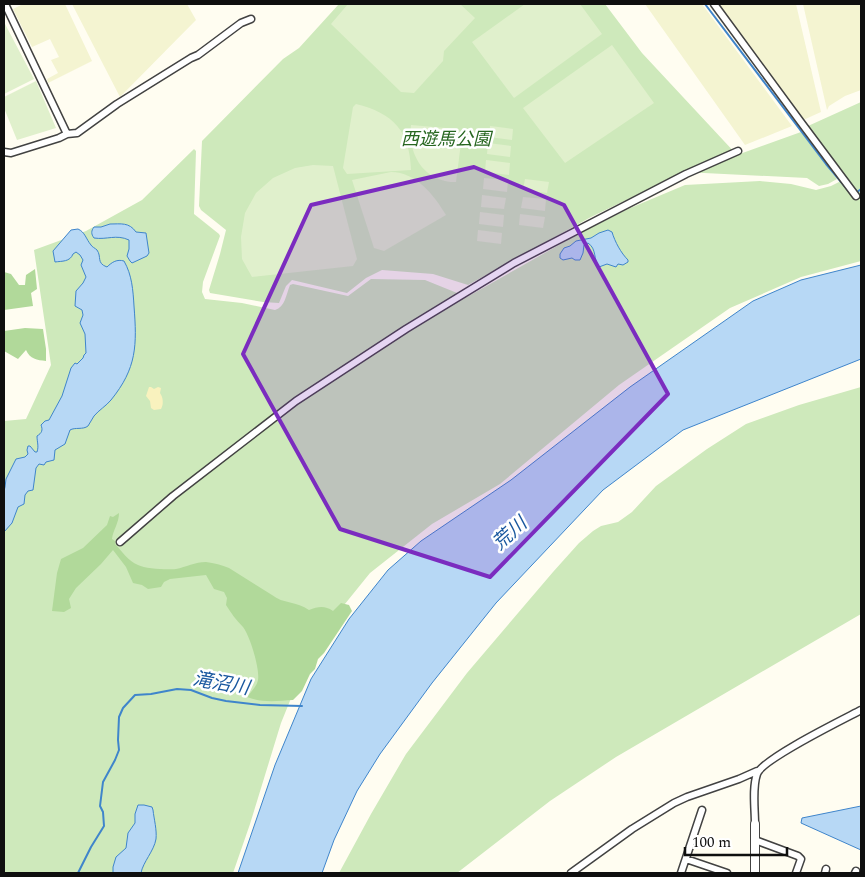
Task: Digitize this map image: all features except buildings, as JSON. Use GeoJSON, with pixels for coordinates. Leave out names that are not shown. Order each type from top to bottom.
{"type":"FeatureCollection","features":[{"type":"Feature","properties":{"kind":"street"},"geometry":{"type":"LineString","coordinates":[[5,4],[67,134]]}},
{"type":"Feature","properties":{"kind":"street"},"geometry":{"type":"LineString","coordinates":[[714,4],[856,196]]}},
{"type":"Feature","properties":{"kind":"street"},"geometry":{"type":"LineString","coordinates":[[4,152],[11,153],[67,134],[77,133],[117,104],[198,55],[241,23],[251,19]]}},
{"type":"Feature","properties":{"kind":"street"},"geometry":{"type":"LineString","coordinates":[[120,542],[173,496],[296,401],[414,324],[522,259],[686,174],[738,151]]}},
{"type":"Feature","properties":{"kind":"street"},"geometry":{"type":"LineString","coordinates":[[571,873],[624,834],[674,803],[757,771],[775,757],[807,738],[861,710]]}},
{"type":"Feature","properties":{"kind":"street"},"geometry":{"type":"LineString","coordinates":[[755,873],[755,781],[757,771]]}},
{"type":"Feature","properties":{"kind":"street"},"geometry":{"type":"LineString","coordinates":[[681,873],[702,810]]}},
{"type":"Feature","properties":{"kind":"street"},"geometry":{"type":"LineString","coordinates":[[755,840],[798,856],[801,859],[796,873]]}},
{"type":"Feature","properties":{"kind":"street"},"geometry":{"type":"LineString","coordinates":[[686,858],[727,873]]}},
{"type":"Feature","properties":{"kind":"highlighted area"},"geometry":{"type":"Polygon","coordinates":[[[474,167],[564,205],[668,394],[490,577],[340,529],[243,354],[311,205],[474,167]]]}},
{"type":"Feature","properties":{"kind":"green space"},"geometry":{"type":"Polygon","coordinates":[[[23,4],[65,4],[92,61],[48,83],[47,79],[58,73],[51,60],[59,57],[50,39],[32,47],[13,9],[23,4]]]}},
{"type":"Feature","properties":{"kind":"green space"},"geometry":{"type":"Polygon","coordinates":[[[72,4],[187,4],[196,20],[120,97],[72,4]]]}},
{"type":"Feature","properties":{"kind":"green space","name":"西遊馬公園"},"geometry":{"type":"Polygon","coordinates":[[[339,4],[605,4],[642,53],[737,155],[801,132],[837,179],[819,186],[807,178],[684,172],[591,217],[468,285],[433,274],[382,270],[366,278],[347,293],[292,280],[286,286],[279,303],[210,293],[209,290],[226,230],[201,210],[199,206],[202,141],[283,59],[299,48],[339,4]]]}},
{"type":"Feature","properties":{"kind":"green space"},"geometry":{"type":"Polygon","coordinates":[[[348,4],[460,4],[475,18],[444,51],[443,61],[414,93],[401,92],[331,24],[348,4]]]}},
{"type":"Feature","properties":{"kind":"green space"},"geometry":{"type":"Polygon","coordinates":[[[525,4],[580,4],[602,34],[514,98],[472,42],[525,4]]]}},
{"type":"Feature","properties":{"kind":"green space"},"geometry":{"type":"Polygon","coordinates":[[[645,4],[702,4],[792,126],[745,145],[645,4]]]}},
{"type":"Feature","properties":{"kind":"green space"},"geometry":{"type":"Polygon","coordinates":[[[718,4],[796,4],[821,112],[801,121],[718,4]]]}},
{"type":"Feature","properties":{"kind":"green space"},"geometry":{"type":"Polygon","coordinates":[[[803,4],[861,4],[861,90],[845,96],[829,106],[827,110],[803,4]]]}},
{"type":"Feature","properties":{"kind":"green space"},"geometry":{"type":"Polygon","coordinates":[[[4,22],[34,79],[4,94],[4,22]]]}},
{"type":"Feature","properties":{"kind":"green space"},"geometry":{"type":"Polygon","coordinates":[[[612,45],[654,103],[565,163],[523,108],[612,45]]]}},
{"type":"Feature","properties":{"kind":"green space"},"geometry":{"type":"Polygon","coordinates":[[[36,81],[56,128],[17,140],[4,108],[4,97],[36,81]]]}},
{"type":"Feature","properties":{"kind":"green space"},"geometry":{"type":"Polygon","coordinates":[[[861,102],[861,261],[801,277],[730,308],[619,385],[500,484],[432,524],[370,573],[332,620],[298,681],[281,723],[233,873],[4,873],[4,421],[26,419],[51,365],[34,250],[86,231],[142,200],[194,149],[196,151],[194,214],[220,236],[203,282],[202,292],[205,299],[242,303],[275,310],[281,306],[290,285],[293,284],[348,296],[371,279],[425,280],[467,297],[573,237],[628,209],[685,185],[760,181],[791,184],[816,190],[831,186],[839,182],[843,174],[808,126],[861,102]]]}},
{"type":"Feature","properties":{"kind":"green space"},"geometry":{"type":"Polygon","coordinates":[[[356,104],[380,113],[397,126],[407,144],[411,170],[347,174],[343,168],[353,107],[356,104]]]}},
{"type":"Feature","properties":{"kind":"green space"},"geometry":{"type":"Polygon","coordinates":[[[411,125],[457,129],[462,135],[456,182],[436,178],[422,167],[417,160],[411,143],[411,125]]]}},
{"type":"Feature","properties":{"kind":"green space"},"geometry":{"type":"Polygon","coordinates":[[[490,126],[513,129],[512,140],[489,137],[490,126]]]}},
{"type":"Feature","properties":{"kind":"green space"},"geometry":{"type":"Polygon","coordinates":[[[488,143],[511,146],[510,157],[487,154],[488,143]]]}},
{"type":"Feature","properties":{"kind":"green space"},"geometry":{"type":"Polygon","coordinates":[[[486,160],[510,163],[509,175],[485,172],[486,160]]]}},
{"type":"Feature","properties":{"kind":"green space"},"geometry":{"type":"Polygon","coordinates":[[[313,165],[333,166],[357,259],[353,266],[252,277],[242,259],[241,237],[245,213],[256,193],[273,178],[295,168],[313,165]]]}},
{"type":"Feature","properties":{"kind":"green space"},"geometry":{"type":"Polygon","coordinates":[[[391,172],[400,173],[416,180],[436,200],[446,215],[384,251],[374,248],[352,180],[391,172]]]}},
{"type":"Feature","properties":{"kind":"green space"},"geometry":{"type":"Polygon","coordinates":[[[484,178],[508,180],[507,192],[483,189],[484,178]]]}},
{"type":"Feature","properties":{"kind":"green space"},"geometry":{"type":"Polygon","coordinates":[[[525,179],[549,182],[547,193],[523,190],[525,179]]]}},
{"type":"Feature","properties":{"kind":"green space"},"geometry":{"type":"Polygon","coordinates":[[[482,195],[506,198],[504,209],[481,207],[482,195]]]}},
{"type":"Feature","properties":{"kind":"green space"},"geometry":{"type":"Polygon","coordinates":[[[523,197],[546,199],[545,211],[521,208],[523,197]]]}},
{"type":"Feature","properties":{"kind":"green space"},"geometry":{"type":"Polygon","coordinates":[[[480,212],[504,215],[503,227],[479,224],[480,212]]]}},
{"type":"Feature","properties":{"kind":"green space"},"geometry":{"type":"Polygon","coordinates":[[[520,214],[545,217],[543,228],[519,225],[520,214]]]}},
{"type":"Feature","properties":{"kind":"green space"},"geometry":{"type":"Polygon","coordinates":[[[478,230],[502,233],[501,244],[477,241],[478,230]]]}},
{"type":"Feature","properties":{"kind":"green space"},"geometry":{"type":"Polygon","coordinates":[[[35,269],[37,289],[31,293],[33,306],[4,310],[4,272],[11,274],[19,285],[25,285],[26,275],[35,269]]]}},
{"type":"Feature","properties":{"kind":"green space"},"geometry":{"type":"Polygon","coordinates":[[[25,328],[43,329],[46,361],[34,358],[26,350],[18,359],[4,351],[4,331],[25,328]]]}},
{"type":"Feature","properties":{"kind":"green space"},"geometry":{"type":"Polygon","coordinates":[[[861,387],[861,614],[616,757],[550,801],[457,873],[339,873],[406,754],[467,673],[579,543],[601,526],[618,522],[632,512],[656,486],[707,449],[746,424],[799,405],[861,387]]]}},
{"type":"Feature","properties":{"kind":"green space"},"geometry":{"type":"Polygon","coordinates":[[[119,513],[112,539],[128,558],[138,565],[172,569],[198,563],[212,563],[229,568],[276,598],[300,605],[309,610],[321,607],[333,611],[341,603],[349,605],[352,611],[318,659],[315,669],[310,674],[302,691],[293,700],[264,701],[247,697],[258,680],[256,661],[251,645],[246,631],[226,605],[227,598],[224,592],[214,589],[206,575],[170,579],[164,582],[161,587],[148,589],[133,583],[126,567],[113,550],[76,588],[69,599],[71,608],[64,612],[52,611],[57,573],[61,559],[83,548],[107,525],[110,516],[113,517],[119,513]]]}},
{"type":"Feature","properties":{"kind":"sand"},"geometry":{"type":"Polygon","coordinates":[[[149,387],[154,389],[161,388],[160,393],[163,403],[161,409],[154,410],[151,408],[150,401],[146,396],[149,387]]]}},
{"type":"Feature","properties":{"kind":"water"},"geometry":{"type":"Polygon","coordinates":[[[124,224],[136,232],[146,233],[149,253],[147,256],[132,263],[127,256],[129,240],[120,237],[94,238],[92,230],[94,227],[124,224]]]}},
{"type":"Feature","properties":{"kind":"water"},"geometry":{"type":"Polygon","coordinates":[[[78,229],[84,234],[91,246],[97,250],[101,264],[107,267],[115,261],[121,260],[127,266],[134,300],[135,344],[133,356],[126,377],[111,400],[94,416],[88,426],[70,430],[65,444],[55,450],[54,460],[46,462],[44,465],[39,464],[36,468],[33,490],[28,491],[25,495],[24,504],[18,507],[12,523],[4,532],[4,491],[6,479],[16,459],[25,457],[28,454],[28,446],[37,452],[37,436],[42,431],[41,425],[49,420],[62,396],[71,368],[86,353],[85,334],[80,323],[83,315],[82,310],[75,306],[76,291],[86,277],[81,265],[83,260],[76,252],[68,260],[55,262],[53,251],[71,230],[78,229]]]}},
{"type":"Feature","properties":{"kind":"water"},"geometry":{"type":"Polygon","coordinates":[[[608,230],[612,232],[618,247],[628,260],[623,265],[618,264],[616,267],[607,264],[599,267],[593,248],[588,243],[584,245],[580,260],[572,258],[563,260],[560,258],[564,248],[576,241],[591,238],[608,230]]]}},
{"type":"Feature","properties":{"kind":"water","name":"荒川"},"geometry":{"type":"Polygon","coordinates":[[[861,265],[861,359],[683,430],[603,490],[496,603],[432,683],[380,754],[357,791],[334,840],[322,873],[238,873],[275,765],[311,679],[349,619],[388,570],[421,541],[511,480],[630,387],[753,301],[801,280],[861,265]]]}},
{"type":"Feature","properties":{"kind":"water"},"geometry":{"type":"Polygon","coordinates":[[[138,805],[152,807],[156,832],[155,843],[141,873],[113,873],[116,857],[126,848],[128,833],[135,823],[138,805]]]}},
{"type":"Feature","properties":{"kind":"water"},"geometry":{"type":"Polygon","coordinates":[[[861,806],[861,850],[801,823],[802,818],[861,806]]]}},
{"type":"Feature","properties":{"kind":"waterway"},"geometry":{"type":"LineString","coordinates":[[705,4],[826,164],[853,196]]}},
{"type":"Feature","properties":{"kind":"waterway"},"geometry":{"type":"LineString","coordinates":[[856,193],[861,189]]}},
{"type":"Feature","properties":{"kind":"waterway","name":"滝沼川"},"geometry":{"type":"LineString","coordinates":[[78,873],[104,826],[103,812],[100,806],[103,782],[119,750],[119,717],[123,708],[135,695],[177,689],[191,690],[226,701],[260,705],[302,706]]}}]}
